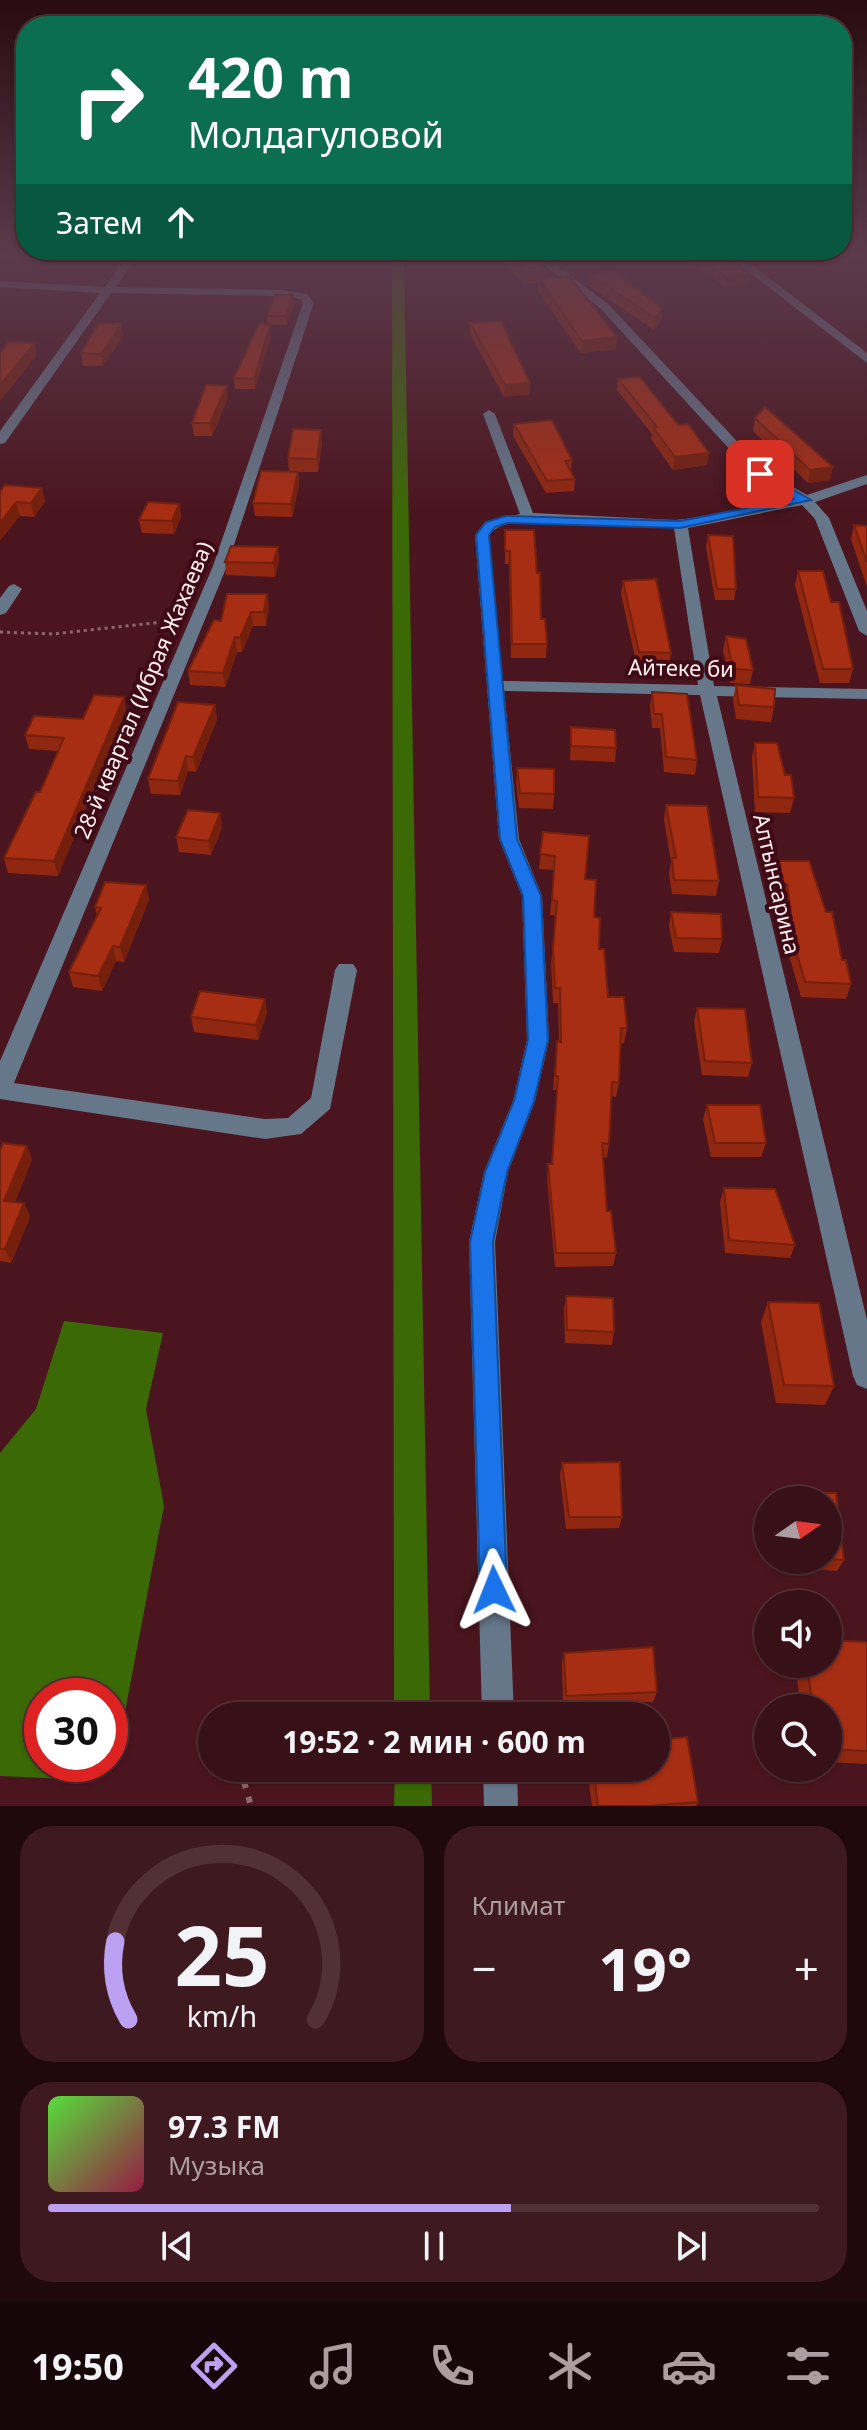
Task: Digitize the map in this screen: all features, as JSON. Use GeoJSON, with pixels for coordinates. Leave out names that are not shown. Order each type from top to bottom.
{"type":"FeatureCollection","features":[{"type":"Feature","properties":{"kind":"street"},"geometry":{"type":"LineString","coordinates":[[0,440],[70,342]]}},
{"type":"Feature","properties":{"kind":"street","name":"28-й квартал (Ибрая Жахаева)"},"geometry":{"type":"LineString","coordinates":[[0,1089],[198,618],[236,521],[296,342]]}},
{"type":"Feature","properties":{"kind":"street"},"geometry":{"type":"LineString","coordinates":[[638,342],[760,474],[805,500],[822,518],[867,631]]}},
{"type":"Feature","properties":{"kind":"street"},"geometry":{"type":"LineString","coordinates":[[845,342],[867,359]]}},
{"type":"Feature","properties":{"kind":"street"},"geometry":{"type":"LineString","coordinates":[[489,414],[528,517]]}},
{"type":"Feature","properties":{"kind":"street"},"geometry":{"type":"LineString","coordinates":[[498,1702],[482,1242],[496,1172],[524,1101],[538,1040],[532,896],[509,839],[482,535],[490,525],[528,517],[680,524],[805,500],[867,479]]}},
{"type":"Feature","properties":{"kind":"street","name":"Алтынсарина"},"geometry":{"type":"LineString","coordinates":[[680,524],[707,691],[867,1376]]}},
{"type":"Feature","properties":{"kind":"street"},"geometry":{"type":"LineString","coordinates":[[0,610],[14,589]]}},
{"type":"Feature","properties":{"kind":"street","name":"Айтеке би"},"geometry":{"type":"LineString","coordinates":[[494,686],[867,694]]}},
{"type":"Feature","properties":{"kind":"street"},"geometry":{"type":"LineString","coordinates":[[0,1089],[265,1129],[293,1127],[322,1102],[346,970]]}},
{"type":"Feature","properties":{"kind":"street"},"geometry":{"type":"LineString","coordinates":[[500,1782],[501,1806]]}},
{"type":"Feature","properties":{"kind":"path"},"geometry":{"type":"LineString","coordinates":[[0,632],[53,634],[198,618]]}},
{"type":"Feature","properties":{"kind":"path"},"geometry":{"type":"LineString","coordinates":[[244,1782],[251,1806]]}},
{"type":"Feature","properties":{"kind":"shaded area"},"geometry":{"type":"Polygon","coordinates":[[[64,1321],[163,1333],[146,1409],[164,1506],[128,1696],[128,1678],[24,1678],[24,1777],[0,1776],[0,1453],[36,1409],[64,1321]]]}},
{"type":"Feature","properties":{"kind":"building"},"geometry":{"type":"Polygon","coordinates":[[[9,342],[35,343],[0,385],[0,353],[9,342]]]}},
{"type":"Feature","properties":{"kind":"building"},"geometry":{"type":"Polygon","coordinates":[[[87,342],[109,342],[101,354],[81,353],[87,342]]]}},
{"type":"Feature","properties":{"kind":"building"},"geometry":{"type":"Polygon","coordinates":[[[251,342],[265,342],[254,379],[234,378],[251,342]]]}},
{"type":"Feature","properties":{"kind":"building"},"geometry":{"type":"Polygon","coordinates":[[[481,342],[511,342],[530,383],[505,385],[481,342]]]}},
{"type":"Feature","properties":{"kind":"building"},"geometry":{"type":"Polygon","coordinates":[[[640,377],[678,425],[688,424],[709,453],[675,457],[653,427],[657,427],[618,379],[640,377]]]}},
{"type":"Feature","properties":{"kind":"building"},"geometry":{"type":"Polygon","coordinates":[[[206,385],[227,386],[210,423],[192,423],[206,385]]]}},
{"type":"Feature","properties":{"kind":"building"},"geometry":{"type":"Polygon","coordinates":[[[765,407],[833,467],[810,470],[755,418],[765,407]]]}},
{"type":"Feature","properties":{"kind":"building"},"geometry":{"type":"Polygon","coordinates":[[[552,420],[572,460],[565,461],[575,479],[547,481],[514,424],[552,420]]]}},
{"type":"Feature","properties":{"kind":"building"},"geometry":{"type":"Polygon","coordinates":[[[293,429],[321,430],[317,459],[288,458],[293,429]]]}},
{"type":"Feature","properties":{"kind":"building"},"geometry":{"type":"Polygon","coordinates":[[[261,471],[298,472],[291,504],[253,503],[261,471]]]}},
{"type":"Feature","properties":{"kind":"building"},"geometry":{"type":"Polygon","coordinates":[[[5,485],[42,488],[31,503],[16,502],[0,523],[0,491],[5,485]]]}},
{"type":"Feature","properties":{"kind":"building"},"geometry":{"type":"Polygon","coordinates":[[[148,502],[179,504],[172,521],[139,520],[148,502]]]}},
{"type":"Feature","properties":{"kind":"building"},"geometry":{"type":"Polygon","coordinates":[[[854,525],[867,526],[867,562],[854,525]]]}},
{"type":"Feature","properties":{"kind":"building"},"geometry":{"type":"Polygon","coordinates":[[[505,530],[534,530],[537,573],[540,573],[541,619],[545,619],[547,644],[512,644],[510,551],[505,551],[505,530]]]}},
{"type":"Feature","properties":{"kind":"building"},"geometry":{"type":"Polygon","coordinates":[[[708,535],[733,536],[736,589],[717,589],[708,535]]]}},
{"type":"Feature","properties":{"kind":"building"},"geometry":{"type":"Polygon","coordinates":[[[231,546],[278,547],[273,563],[225,562],[231,546]]]}},
{"type":"Feature","properties":{"kind":"building"},"geometry":{"type":"Polygon","coordinates":[[[798,571],[823,571],[831,602],[839,602],[853,669],[823,669],[798,571]]]}},
{"type":"Feature","properties":{"kind":"building"},"geometry":{"type":"Polygon","coordinates":[[[656,579],[671,653],[639,652],[623,581],[656,579]]]}},
{"type":"Feature","properties":{"kind":"building"},"geometry":{"type":"Polygon","coordinates":[[[227,594],[267,594],[264,612],[251,612],[240,638],[235,637],[223,673],[188,671],[214,620],[221,621],[227,594]]]}},
{"type":"Feature","properties":{"kind":"building"},"geometry":{"type":"Polygon","coordinates":[[[726,636],[746,639],[753,670],[733,669],[726,636]]]}},
{"type":"Feature","properties":{"kind":"building"},"geometry":{"type":"Polygon","coordinates":[[[736,685],[775,689],[774,707],[739,705],[736,685]]]}},
{"type":"Feature","properties":{"kind":"building"},"geometry":{"type":"Polygon","coordinates":[[[652,692],[687,694],[697,760],[666,757],[662,714],[654,714],[652,692]]]}},
{"type":"Feature","properties":{"kind":"building"},"geometry":{"type":"Polygon","coordinates":[[[94,695],[124,697],[54,861],[4,858],[36,792],[40,792],[64,738],[25,735],[34,716],[83,719],[94,695]]]}},
{"type":"Feature","properties":{"kind":"building"},"geometry":{"type":"Polygon","coordinates":[[[178,702],[215,705],[193,757],[186,756],[178,781],[148,779],[178,702]]]}},
{"type":"Feature","properties":{"kind":"building"},"geometry":{"type":"Polygon","coordinates":[[[571,727],[615,730],[616,748],[571,746],[571,727]]]}},
{"type":"Feature","properties":{"kind":"building"},"geometry":{"type":"Polygon","coordinates":[[[755,743],[777,743],[785,775],[791,775],[794,798],[758,797],[755,743]]]}},
{"type":"Feature","properties":{"kind":"building"},"geometry":{"type":"Polygon","coordinates":[[[517,768],[554,769],[554,794],[520,793],[517,768]]]}},
{"type":"Feature","properties":{"kind":"building"},"geometry":{"type":"Polygon","coordinates":[[[666,805],[707,806],[719,881],[674,880],[672,858],[676,858],[666,805]]]}},
{"type":"Feature","properties":{"kind":"building"},"geometry":{"type":"Polygon","coordinates":[[[188,810],[220,813],[209,841],[176,837],[188,810]]]}},
{"type":"Feature","properties":{"kind":"building"},"geometry":{"type":"Polygon","coordinates":[[[543,832],[589,836],[585,879],[596,880],[594,917],[600,918],[599,949],[604,949],[608,997],[624,997],[627,1028],[621,1028],[619,1083],[612,1082],[609,1144],[602,1143],[607,1211],[611,1211],[616,1253],[556,1253],[548,1164],[552,1164],[558,1076],[555,1076],[557,1041],[561,1042],[560,988],[555,988],[553,948],[557,901],[552,900],[555,856],[540,854],[543,832]]]}},
{"type":"Feature","properties":{"kind":"building"},"geometry":{"type":"Polygon","coordinates":[[[777,861],[809,861],[826,912],[832,912],[842,960],[846,960],[851,984],[805,982],[785,912],[791,912],[787,884],[784,884],[777,861]]]}},
{"type":"Feature","properties":{"kind":"building"},"geometry":{"type":"Polygon","coordinates":[[[105,882],[146,885],[120,947],[113,946],[98,976],[69,972],[101,908],[95,907],[105,882]]]}},
{"type":"Feature","properties":{"kind":"building"},"geometry":{"type":"Polygon","coordinates":[[[671,912],[721,914],[722,939],[676,938],[671,912]]]}},
{"type":"Feature","properties":{"kind":"building"},"geometry":{"type":"Polygon","coordinates":[[[200,991],[265,999],[256,1025],[191,1017],[200,991]]]}},
{"type":"Feature","properties":{"kind":"building"},"geometry":{"type":"Polygon","coordinates":[[[697,1008],[745,1009],[752,1063],[705,1061],[697,1008]]]}},
{"type":"Feature","properties":{"kind":"building"},"geometry":{"type":"Polygon","coordinates":[[[707,1105],[760,1105],[766,1143],[715,1143],[707,1105]]]}},
{"type":"Feature","properties":{"kind":"building"},"geometry":{"type":"Polygon","coordinates":[[[3,1143],[27,1146],[4,1201],[24,1203],[5,1249],[0,1249],[0,1150],[3,1143]]]}},
{"type":"Feature","properties":{"kind":"building"},"geometry":{"type":"Polygon","coordinates":[[[724,1188],[775,1189],[795,1245],[729,1240],[724,1188]]]}},
{"type":"Feature","properties":{"kind":"building"},"geometry":{"type":"Polygon","coordinates":[[[566,1296],[613,1298],[614,1332],[567,1330],[566,1296]]]}},
{"type":"Feature","properties":{"kind":"building"},"geometry":{"type":"Polygon","coordinates":[[[768,1302],[819,1303],[834,1386],[784,1385],[768,1302]]]}},
{"type":"Feature","properties":{"kind":"building"},"geometry":{"type":"Polygon","coordinates":[[[620,1462],[622,1517],[569,1517],[562,1463],[620,1462]]]}},
{"type":"Feature","properties":{"kind":"building"},"geometry":{"type":"Polygon","coordinates":[[[842,1641],[867,1642],[867,1751],[842,1750],[842,1694],[811,1694],[809,1678],[842,1678],[842,1641]]]}},
{"type":"Feature","properties":{"kind":"building"},"geometry":{"type":"Polygon","coordinates":[[[653,1647],[657,1692],[566,1696],[564,1653],[653,1647]]]}},
{"type":"Feature","properties":{"kind":"building"},"geometry":{"type":"Polygon","coordinates":[[[687,1737],[698,1802],[598,1806],[595,1782],[670,1782],[670,1739],[687,1737]]]}},
{"type":"Feature","properties":{"kind":"waterway"},"geometry":{"type":"LineString","coordinates":[[399,342],[412,1702]]}},
{"type":"Feature","properties":{"kind":"waterway"},"geometry":{"type":"LineString","coordinates":[[413,1782],[413,1806]]}},
{"type":"Feature","properties":{"kind":"route"},"geometry":{"type":"LineString","coordinates":[[494,1590],[482,1242],[496,1172],[524,1101],[538,1040],[532,896],[509,839],[500,770],[482,535],[490,525],[506,519],[528,517],[680,524],[805,500],[760,474]]}}]}
